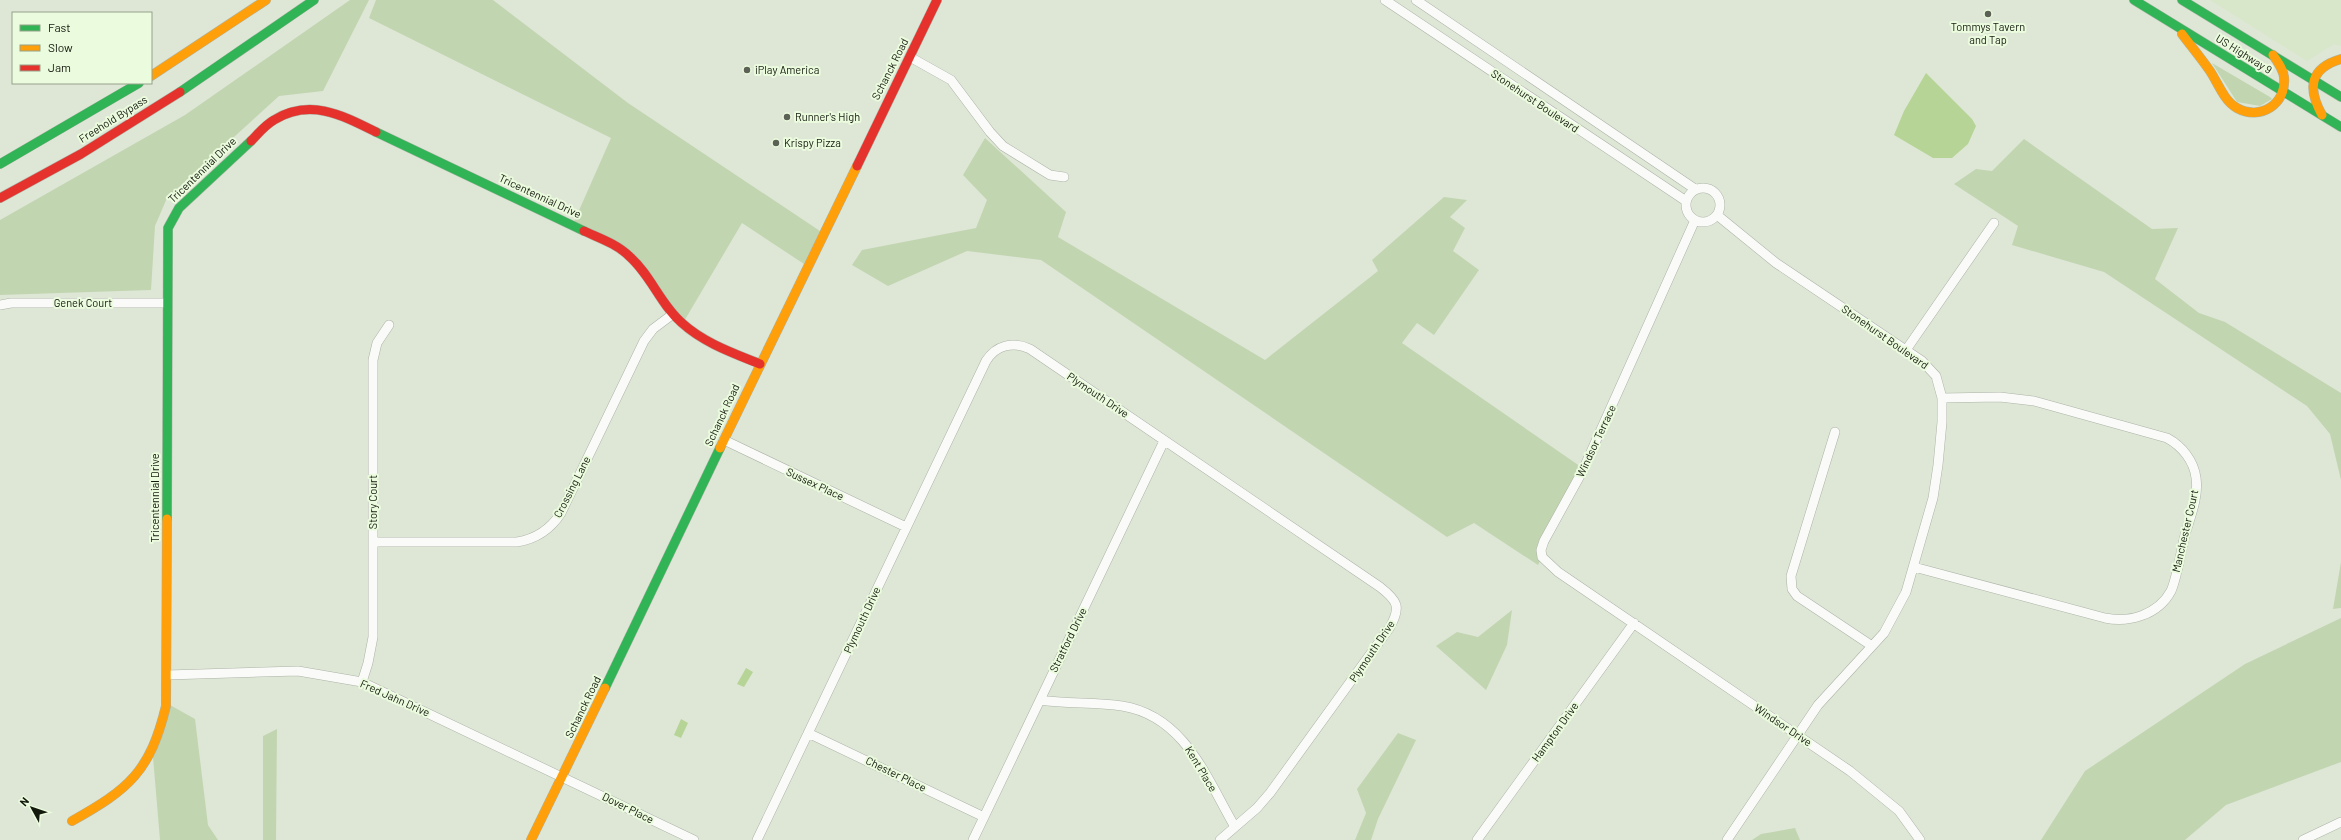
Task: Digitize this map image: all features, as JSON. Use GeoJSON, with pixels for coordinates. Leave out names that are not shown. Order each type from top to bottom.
{"type":"FeatureCollection","features":[{"type":"Feature","properties":{"kind":"main road"},"geometry":{"type":"LineString","coordinates":[[152,75],[266,0]]}},
{"type":"Feature","properties":{"kind":"main road","name":"Freehold Bypass"},"geometry":{"type":"LineString","coordinates":[[0,198],[91,148],[240,52],[314,0]]}},
{"type":"Feature","properties":{"kind":"main road","name":"Schanck Road"},"geometry":{"type":"LineString","coordinates":[[531,840],[937,0]]}},
{"type":"Feature","properties":{"kind":"main road","name":"US Highway 9"},"geometry":{"type":"LineString","coordinates":[[2134,0],[2341,127]]}},
{"type":"Feature","properties":{"kind":"main road","name":"US Highway 9"},"geometry":{"type":"LineString","coordinates":[[2182,0],[2341,97]]}},
{"type":"Feature","properties":{"kind":"main road"},"geometry":{"type":"LineString","coordinates":[[2178,27],[2224,95],[2236,108],[2251,113],[2261,113],[2274,106],[2283,92],[2284,78],[2274,55]]}},
{"type":"Feature","properties":{"kind":"main road"},"geometry":{"type":"LineString","coordinates":[[2322,116],[2311,94],[2313,80],[2326,65],[2341,59]]}},
{"type":"Feature","properties":{"kind":"main road","name":"Freehold Bypass"},"geometry":{"type":"LineString","coordinates":[[0,164],[137,84]]}},
{"type":"Feature","properties":{"kind":"main road","name":"Tricentennial Drive"},"geometry":{"type":"LineString","coordinates":[[72,821],[110,800],[148,763],[160,736],[166,706],[166,236],[174,213],[268,124],[283,114],[295,110],[314,109],[341,115],[620,248],[638,263],[673,314],[689,330],[760,364]]}},
{"type":"Feature","properties":{"kind":"street","name":"Stonehurst Boulevard"},"geometry":{"type":"LineString","coordinates":[[1385,0],[1686,201]]}},
{"type":"Feature","properties":{"kind":"street"},"geometry":{"type":"LineString","coordinates":[[1410,17],[1418,1]]}},
{"type":"Feature","properties":{"kind":"street","name":"Stonehurst Boulevard"},"geometry":{"type":"LineString","coordinates":[[1418,1],[1695,189],[1706,187],[1717,193],[1721,204],[1717,215],[1776,263],[1906,350],[1929,367],[1936,376],[1942,398],[1937,472],[1928,519],[1914,567],[1896,615],[1884,633],[1831,689],[1727,840]]}},
{"type":"Feature","properties":{"kind":"street"},"geometry":{"type":"LineString","coordinates":[[910,56],[951,80],[990,132],[1003,146],[1050,175],[1064,177]]}},
{"type":"Feature","properties":{"kind":"street"},"geometry":{"type":"LineString","coordinates":[[1695,189],[1686,201],[1688,212],[1695,220],[1709,221],[1717,215]]}},
{"type":"Feature","properties":{"kind":"street","name":"Windsor Terrace"},"geometry":{"type":"LineString","coordinates":[[1634,623],[1549,565],[1543,559],[1541,550],[1582,472],[1695,220]]}},
{"type":"Feature","properties":{"kind":"street"},"geometry":{"type":"LineString","coordinates":[[1906,350],[1994,223]]}},
{"type":"Feature","properties":{"kind":"street","name":"Genek Court"},"geometry":{"type":"LineString","coordinates":[[0,305],[11,303],[167,303]]}},
{"type":"Feature","properties":{"kind":"street","name":"Crossing Lane"},"geometry":{"type":"LineString","coordinates":[[373,542],[517,542],[537,537],[547,530],[561,514],[644,341],[653,329],[673,314]]}},
{"type":"Feature","properties":{"kind":"street","name":"Story Court"},"geometry":{"type":"LineString","coordinates":[[362,682],[373,637],[373,360],[380,336],[389,324]]}},
{"type":"Feature","properties":{"kind":"street","name":"Plymouth Drive"},"geometry":{"type":"LineString","coordinates":[[757,840],[986,361],[1001,347],[1014,344],[1030,349],[1380,587],[1396,604],[1398,610],[1390,628],[1280,780],[1257,808],[1220,840]]}},
{"type":"Feature","properties":{"kind":"street","name":"Manchester Court"},"geometry":{"type":"LineString","coordinates":[[1914,567],[2105,618],[2122,620],[2133,619],[2152,610],[2171,591],[2196,496],[2196,478],[2192,464],[2183,450],[2167,438],[2040,402],[2014,397],[1942,398]]}},
{"type":"Feature","properties":{"kind":"street"},"geometry":{"type":"LineString","coordinates":[[1835,432],[1791,576],[1792,589],[1797,596],[1872,646]]}},
{"type":"Feature","properties":{"kind":"street","name":"Sussex Place"},"geometry":{"type":"LineString","coordinates":[[724,440],[906,527]]}},
{"type":"Feature","properties":{"kind":"street","name":"Stratford Drive"},"geometry":{"type":"LineString","coordinates":[[973,840],[1164,441]]}},
{"type":"Feature","properties":{"kind":"street","name":"Windsor Drive"},"geometry":{"type":"LineString","coordinates":[[1634,623],[1850,771],[1899,811],[1920,840]]}},
{"type":"Feature","properties":{"kind":"street","name":"Hampton Drive"},"geometry":{"type":"LineString","coordinates":[[1477,840],[1634,623]]}},
{"type":"Feature","properties":{"kind":"street","name":"Fred Jahn Drive"},"geometry":{"type":"LineString","coordinates":[[167,675],[298,671],[362,682],[562,776]]}},
{"type":"Feature","properties":{"kind":"street","name":"Kent Place"},"geometry":{"type":"LineString","coordinates":[[1040,700],[1068,704],[1123,707],[1144,713],[1164,723],[1192,750],[1235,827]]}},
{"type":"Feature","properties":{"kind":"street","name":"Chester Place"},"geometry":{"type":"LineString","coordinates":[[808,733],[984,817]]}},
{"type":"Feature","properties":{"kind":"street","name":"Dover Place"},"geometry":{"type":"LineString","coordinates":[[562,776],[694,840]]}},
{"type":"Feature","properties":{"kind":"street"},"geometry":{"type":"LineString","coordinates":[[2303,840],[2341,822]]}},
{"type":"Feature","properties":{"kind":"shaded area"},"geometry":{"type":"Polygon","coordinates":[[[350,0],[369,0],[323,91],[279,96],[167,198],[155,226],[151,290],[0,295],[0,220],[185,115],[350,0]]]}},
{"type":"Feature","properties":{"kind":"shaded area"},"geometry":{"type":"Polygon","coordinates":[[[376,0],[493,0],[628,103],[820,231],[804,264],[742,223],[683,323],[632,256],[573,224],[611,138],[369,18],[376,0]]]}},
{"type":"Feature","properties":{"kind":"shaded area"},"geometry":{"type":"Polygon","coordinates":[[[2210,0],[2341,0],[2341,46],[2334,44],[2307,61],[2210,0]]]}},
{"type":"Feature","properties":{"kind":"shaded area"},"geometry":{"type":"Polygon","coordinates":[[[2212,63],[2272,99],[2260,106],[2237,102],[2212,63]]]}},
{"type":"Feature","properties":{"kind":"shaded area"},"geometry":{"type":"Polygon","coordinates":[[[1926,73],[1972,119],[1976,126],[1968,144],[1952,158],[1933,158],[1894,135],[1904,111],[1926,73]]]}},
{"type":"Feature","properties":{"kind":"shaded area"},"geometry":{"type":"Polygon","coordinates":[[[985,138],[1066,212],[1058,237],[1265,360],[1378,271],[1372,260],[1444,197],[1467,200],[1450,217],[1465,228],[1453,251],[1479,270],[1434,335],[1417,323],[1402,343],[1584,469],[1538,565],[1474,523],[1447,537],[1041,260],[967,251],[888,286],[852,265],[862,250],[976,228],[987,200],[963,175],[985,138]]]}},
{"type":"Feature","properties":{"kind":"shaded area"},"geometry":{"type":"Polygon","coordinates":[[[2024,139],[2152,229],[2178,228],[2155,279],[2199,313],[2225,322],[2341,393],[2341,480],[2330,434],[2307,406],[2104,272],[2012,245],[2018,226],[1954,184],[1976,169],[1992,171],[2024,139]]]}},
{"type":"Feature","properties":{"kind":"shaded area"},"geometry":{"type":"Polygon","coordinates":[[[2341,562],[2341,608],[2333,609],[2341,562]]]}},
{"type":"Feature","properties":{"kind":"shaded area"},"geometry":{"type":"Polygon","coordinates":[[[1512,610],[1507,645],[1486,690],[1436,646],[1457,632],[1478,637],[1512,610]]]}},
{"type":"Feature","properties":{"kind":"shaded area"},"geometry":{"type":"Polygon","coordinates":[[[2341,618],[2341,762],[2226,805],[2185,840],[2041,840],[2085,771],[2245,664],[2341,618]]]}},
{"type":"Feature","properties":{"kind":"shaded area"},"geometry":{"type":"Polygon","coordinates":[[[746,668],[753,672],[744,687],[737,684],[746,668]]]}},
{"type":"Feature","properties":{"kind":"shaded area"},"geometry":{"type":"Polygon","coordinates":[[[170,705],[195,719],[208,825],[218,840],[160,840],[153,757],[170,705]]]}},
{"type":"Feature","properties":{"kind":"shaded area"},"geometry":{"type":"Polygon","coordinates":[[[681,719],[688,723],[681,738],[674,735],[681,719]]]}},
{"type":"Feature","properties":{"kind":"shaded area"},"geometry":{"type":"Polygon","coordinates":[[[277,729],[276,840],[263,840],[263,736],[277,729]]]}},
{"type":"Feature","properties":{"kind":"shaded area"},"geometry":{"type":"Polygon","coordinates":[[[1398,733],[1416,740],[1378,819],[1371,840],[1355,840],[1366,813],[1357,789],[1398,733]]]}},
{"type":"Feature","properties":{"kind":"shaded area"},"geometry":{"type":"Polygon","coordinates":[[[1795,828],[1800,840],[1752,840],[1761,834],[1795,828]]]}},
{"type":"Feature","properties":{"kind":"traffic: fast"},"geometry":{"type":"LineString","coordinates":[[180,92],[314,0]]}},
{"type":"Feature","properties":{"kind":"traffic: fast"},"geometry":{"type":"LineString","coordinates":[[2134,0],[2341,127]]}},
{"type":"Feature","properties":{"kind":"traffic: fast"},"geometry":{"type":"LineString","coordinates":[[2182,0],[2341,97]]}},
{"type":"Feature","properties":{"kind":"traffic: fast"},"geometry":{"type":"LineString","coordinates":[[0,164],[137,84]]}},
{"type":"Feature","properties":{"kind":"traffic: fast"},"geometry":{"type":"LineString","coordinates":[[376,132],[584,231]]}},
{"type":"Feature","properties":{"kind":"traffic: fast"},"geometry":{"type":"LineString","coordinates":[[167,519],[168,228],[179,208],[251,141]]}},
{"type":"Feature","properties":{"kind":"traffic: fast"},"geometry":{"type":"LineString","coordinates":[[605,688],[720,448]]}},
{"type":"Feature","properties":{"kind":"traffic: slow"},"geometry":{"type":"LineString","coordinates":[[152,75],[266,0]]}},
{"type":"Feature","properties":{"kind":"traffic: slow"},"geometry":{"type":"LineString","coordinates":[[2182,34],[2210,71],[2228,101],[2232,105],[2246,112],[2263,111],[2270,108],[2277,102],[2281,95],[2284,87],[2284,77],[2280,66],[2273,55]]}},
{"type":"Feature","properties":{"kind":"traffic: slow"},"geometry":{"type":"LineString","coordinates":[[2322,115],[2314,96],[2314,80],[2323,68],[2341,59]]}},
{"type":"Feature","properties":{"kind":"traffic: slow"},"geometry":{"type":"LineString","coordinates":[[720,448],[857,166]]}},
{"type":"Feature","properties":{"kind":"traffic: slow"},"geometry":{"type":"LineString","coordinates":[[72,821],[92,810],[123,788],[144,763],[153,747],[160,729],[166,706],[167,519]]}},
{"type":"Feature","properties":{"kind":"traffic: slow"},"geometry":{"type":"LineString","coordinates":[[531,840],[605,688]]}},
{"type":"Feature","properties":{"kind":"traffic: jam"},"geometry":{"type":"LineString","coordinates":[[857,166],[937,0]]}},
{"type":"Feature","properties":{"kind":"traffic: jam"},"geometry":{"type":"LineString","coordinates":[[0,198],[81,154],[180,92]]}},
{"type":"Feature","properties":{"kind":"traffic: jam"},"geometry":{"type":"LineString","coordinates":[[251,141],[274,120],[300,110],[326,111],[351,120],[376,132]]}},
{"type":"Feature","properties":{"kind":"traffic: jam"},"geometry":{"type":"LineString","coordinates":[[584,231],[613,245],[629,256],[637,264],[674,315],[691,330],[719,347],[760,364]]}},
{"type":"Feature","properties":{"kind":"place","name":"Tommys Tavern and Tap"},"geometry":{"type":"Point","coordinates":[1988,14]}},
{"type":"Feature","properties":{"kind":"place","name":"iPlay America"},"geometry":{"type":"Point","coordinates":[747,70]}},
{"type":"Feature","properties":{"kind":"place","name":"Runner's High"},"geometry":{"type":"Point","coordinates":[787,117]}},
{"type":"Feature","properties":{"kind":"place","name":"Krispy Pizza"},"geometry":{"type":"Point","coordinates":[776,143]}}]}
